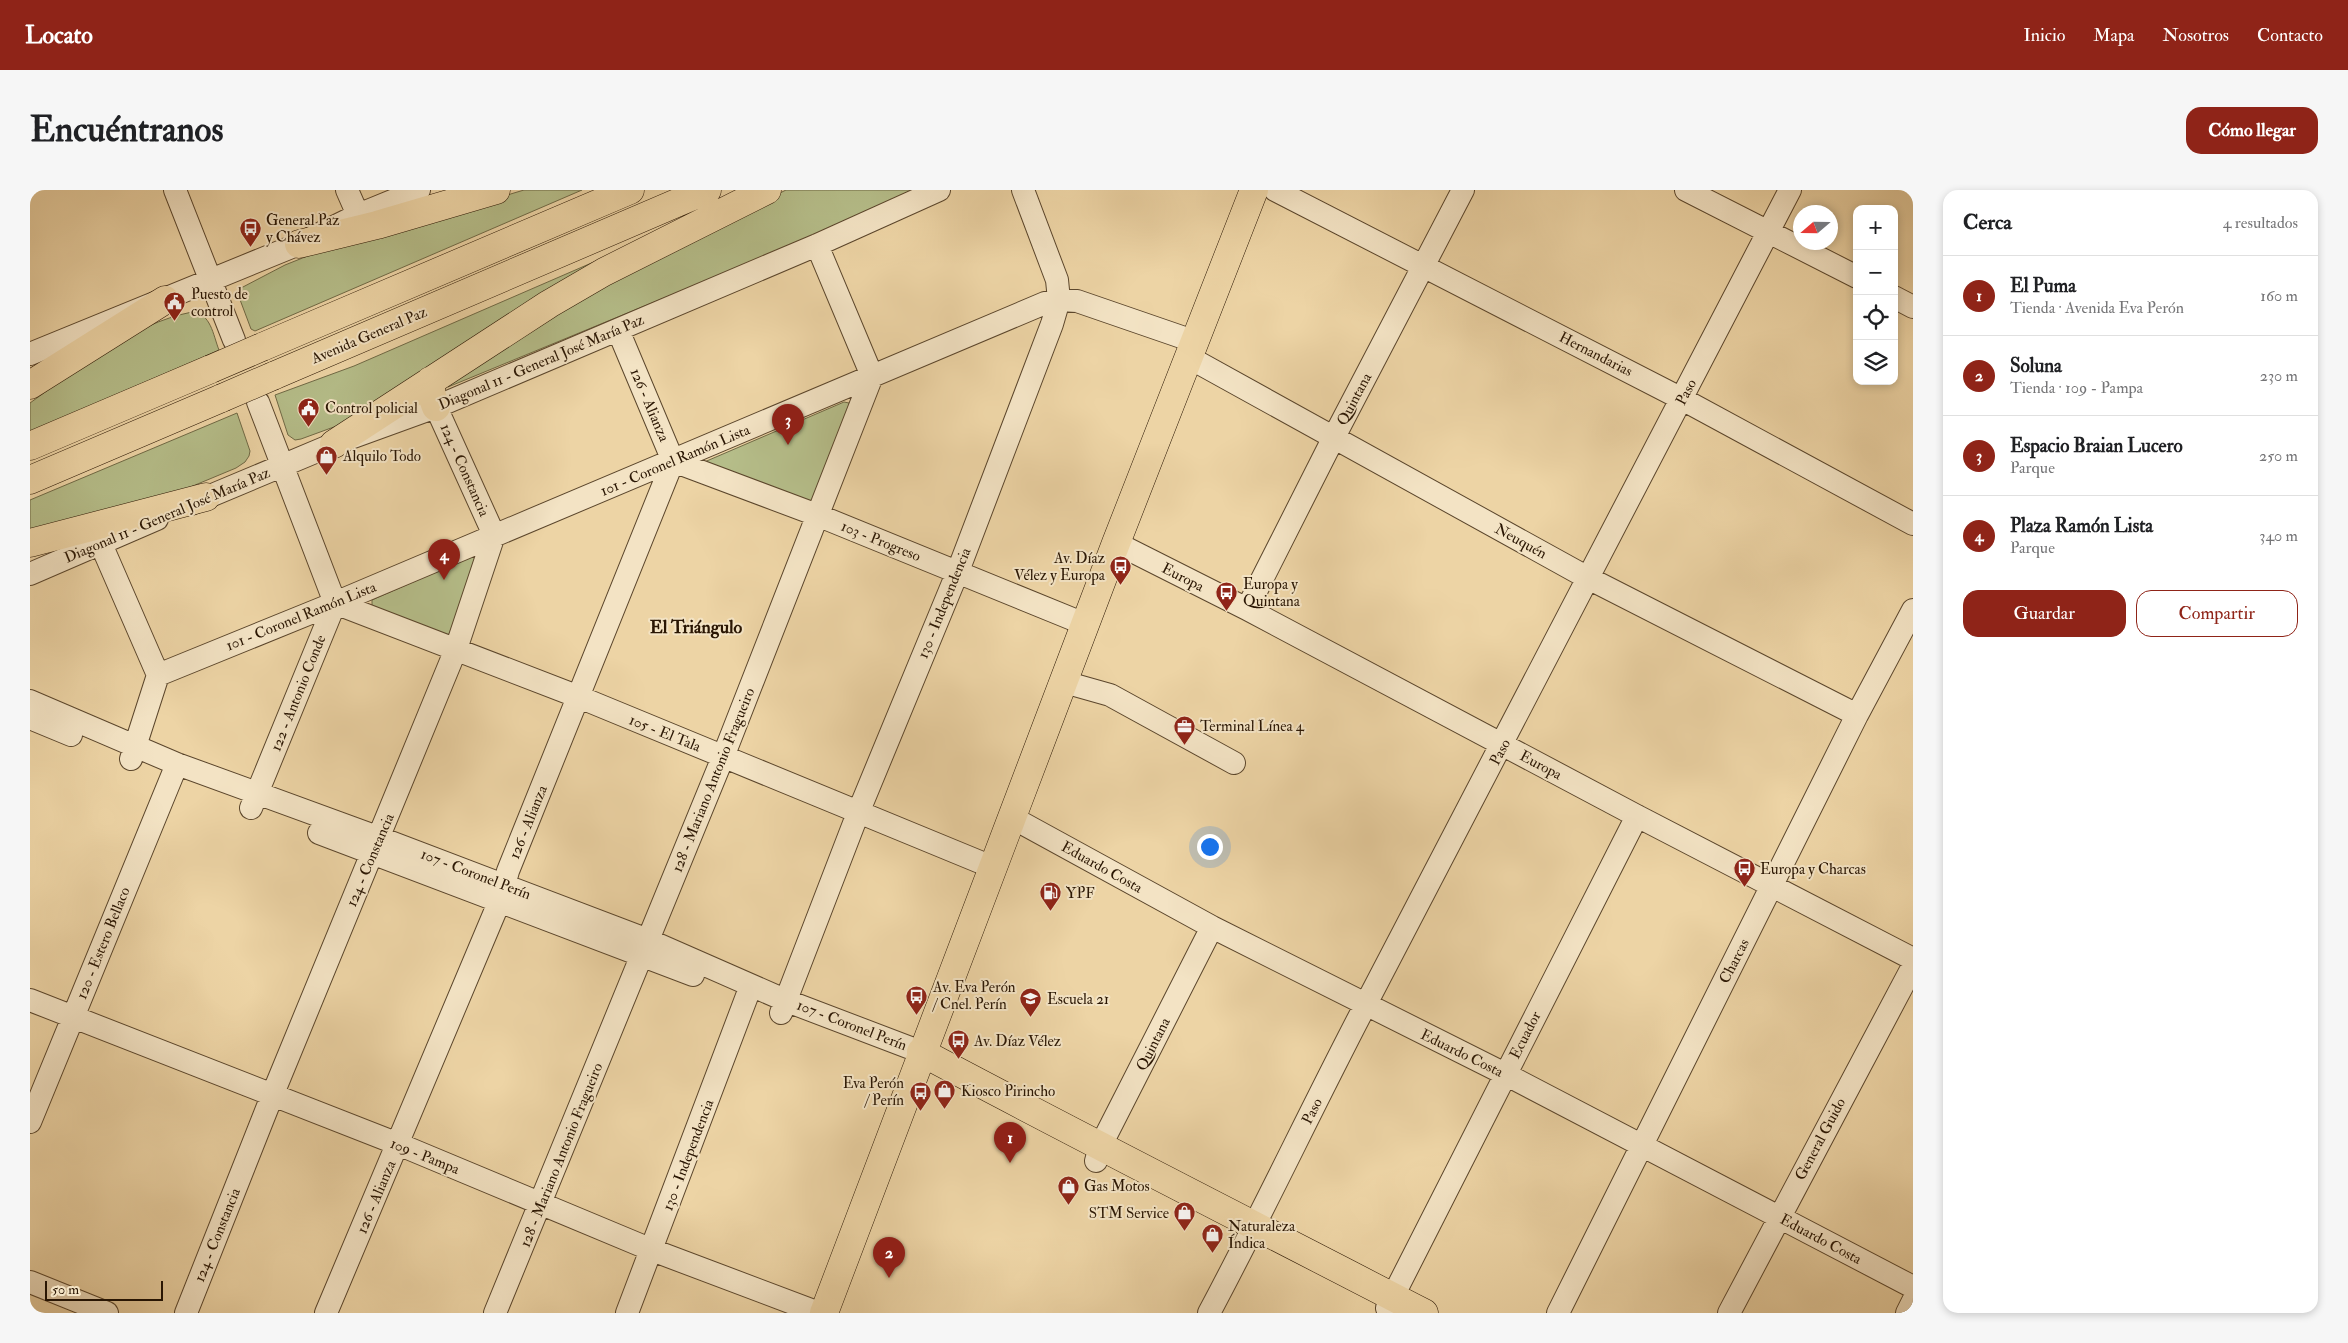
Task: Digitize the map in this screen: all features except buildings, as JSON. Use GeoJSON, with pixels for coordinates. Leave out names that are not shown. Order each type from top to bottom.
{"type":"FeatureCollection","features":[{"type":"Feature","properties":{"kind":"main road"},"geometry":{"type":"LineString","coordinates":[[299,244],[377,225],[496,190]]}},
{"type":"Feature","properties":{"kind":"main road","name":"Avenida General Paz"},"geometry":{"type":"LineString","coordinates":[[30,446],[630,190]]}},
{"type":"Feature","properties":{"kind":"main road","name":"Avenida General Paz"},"geometry":{"type":"LineString","coordinates":[[30,480],[707,190]]}},
{"type":"Feature","properties":{"kind":"main road"},"geometry":{"type":"LineString","coordinates":[[334,444],[433,394],[549,304],[604,272],[767,190]]}},
{"type":"Feature","properties":{"kind":"main road"},"geometry":{"type":"LineString","coordinates":[[824,1313],[1011,817],[1254,190]]}},
{"type":"Feature","properties":{"kind":"main road"},"geometry":{"type":"LineString","coordinates":[[30,385],[164,300]]}},
{"type":"Feature","properties":{"kind":"main road"},"geometry":{"type":"LineString","coordinates":[[30,543],[206,497]]}},
{"type":"Feature","properties":{"kind":"main road"},"geometry":{"type":"LineString","coordinates":[[919,1058],[1098,1154],[1252,1231],[1392,1306],[1424,1313]]}},
{"type":"Feature","properties":{"kind":"street"},"geometry":{"type":"LineString","coordinates":[[175,190],[234,340]]}},
{"type":"Feature","properties":{"kind":"street"},"geometry":{"type":"LineString","coordinates":[[347,190],[358,215]]}},
{"type":"Feature","properties":{"kind":"street"},"geometry":{"type":"LineString","coordinates":[[30,354],[299,244],[358,215],[419,190]]}},
{"type":"Feature","properties":{"kind":"street","name":"Diagonal 11 - General José María Paz"},"geometry":{"type":"LineString","coordinates":[[433,394],[618,330],[817,245],[939,190]]}},
{"type":"Feature","properties":{"kind":"street","name":"130 - Independencia"},"geometry":{"type":"LineString","coordinates":[[784,1007],[858,813],[958,571],[1052,324],[1059,300],[1058,280],[1023,190]]}},
{"type":"Feature","properties":{"kind":"street","name":"Hernandarias"},"geometry":{"type":"LineString","coordinates":[[1275,190],[1682,399],[1913,524]]}},
{"type":"Feature","properties":{"kind":"street","name":"Quintana"},"geometry":{"type":"LineString","coordinates":[[1247,609],[1463,190]]}},
{"type":"Feature","properties":{"kind":"street"},"geometry":{"type":"LineString","coordinates":[[1686,190],[1770,231],[1853,275]]}},
{"type":"Feature","properties":{"kind":"street","name":"Paso"},"geometry":{"type":"LineString","coordinates":[[1209,1313],[1366,1005],[1503,745],[1790,190]]}},
{"type":"Feature","properties":{"kind":"street"},"geometry":{"type":"LineString","coordinates":[[817,245],[872,376]]}},
{"type":"Feature","properties":{"kind":"street"},"geometry":{"type":"LineString","coordinates":[[1898,299],[1913,307]]}},
{"type":"Feature","properties":{"kind":"street","name":"101 - Coronel Ramón Lista"},"geometry":{"type":"LineString","coordinates":[[158,675],[335,604],[1029,309],[1059,300],[1077,302],[1193,350]]}},
{"type":"Feature","properties":{"kind":"street","name":"126 - Alianza"},"geometry":{"type":"LineString","coordinates":[[326,1313],[503,893],[508,871],[674,461],[618,330]]}},
{"type":"Feature","properties":{"kind":"street","name":"Neuquén"},"geometry":{"type":"LineString","coordinates":[[1193,350],[1334,437],[1588,578],[1857,716]]}},
{"type":"Feature","properties":{"kind":"street","name":"128 - Mariano Antonio Fragueiro"},"geometry":{"type":"LineString","coordinates":[[496,1313],[646,948],[872,376]]}},
{"type":"Feature","properties":{"kind":"street","name":"124 - Constancia"},"geometry":{"type":"LineString","coordinates":[[186,1313],[272,1096],[456,650],[494,535],[433,394]]}},
{"type":"Feature","properties":{"kind":"street"},"geometry":{"type":"LineString","coordinates":[[258,402],[335,604]]}},
{"type":"Feature","properties":{"kind":"street","name":"Diagonal 11 - General José María Paz"},"geometry":{"type":"LineString","coordinates":[[30,574],[206,497],[334,444]]}},
{"type":"Feature","properties":{"kind":"street","name":"103 - Progreso"},"geometry":{"type":"LineString","coordinates":[[674,461],[817,515],[1087,625]]}},
{"type":"Feature","properties":{"kind":"street","name":"Europa"},"geometry":{"type":"LineString","coordinates":[[1116,543],[1247,609],[1637,816],[1913,959]]}},
{"type":"Feature","properties":{"kind":"street"},"geometry":{"type":"LineString","coordinates":[[101,544],[158,675],[133,753]]}},
{"type":"Feature","properties":{"kind":"street","name":"105 - El Tala"},"geometry":{"type":"LineString","coordinates":[[335,604],[579,697],[992,867]]}},
{"type":"Feature","properties":{"kind":"street","name":"122 - Antonio Conde"},"geometry":{"type":"LineString","coordinates":[[254,801],[335,604]]}},
{"type":"Feature","properties":{"kind":"street","name":"Charcas"},"geometry":{"type":"LineString","coordinates":[[1558,1313],[1857,716],[1913,610]]}},
{"type":"Feature","properties":{"kind":"street"},"geometry":{"type":"LineString","coordinates":[[1064,682],[1110,696],[1234,763]]}},
{"type":"Feature","properties":{"kind":"street","name":"107 - Coronel Perín"},"geometry":{"type":"LineString","coordinates":[[30,701],[133,753]]}},
{"type":"Feature","properties":{"kind":"street","name":"107 - Coronel Perín"},"geometry":{"type":"LineString","coordinates":[[30,718],[133,753],[254,801],[503,893],[646,948],[784,1007],[919,1058]]}},
{"type":"Feature","properties":{"kind":"street","name":"120 - Estero Bellaco"},"geometry":{"type":"LineString","coordinates":[[30,1122],[174,770]]}},
{"type":"Feature","properties":{"kind":"street","name":"Ecuador"},"geometry":{"type":"LineString","coordinates":[[1392,1306],[1505,1074],[1637,816]]}},
{"type":"Feature","properties":{"kind":"street","name":"Eduardo Costa"},"geometry":{"type":"LineString","coordinates":[[1011,817],[1212,927],[1505,1074],[1913,1287]]}},
{"type":"Feature","properties":{"kind":"street","name":"Quintana"},"geometry":{"type":"LineString","coordinates":[[1098,1154],[1212,927]]}},
{"type":"Feature","properties":{"kind":"street","name":"107 - Coronel Perín"},"geometry":{"type":"LineString","coordinates":[[646,948],[747,996],[784,1007]]}},
{"type":"Feature","properties":{"kind":"street","name":"General Guido"},"geometry":{"type":"LineString","coordinates":[[1730,1313],[1913,966]]}},
{"type":"Feature","properties":{"kind":"street","name":"130 - Independencia"},"geometry":{"type":"LineString","coordinates":[[627,1313],[747,996]]}},
{"type":"Feature","properties":{"kind":"street","name":"109 - Pampa"},"geometry":{"type":"LineString","coordinates":[[30,1000],[398,1144],[652,1250],[819,1313]]}},
{"type":"Feature","properties":{"kind":"street"},"geometry":{"type":"LineString","coordinates":[[30,1282],[107,1313]]}},
{"type":"Feature","properties":{"kind":"street"},"geometry":{"type":"LineString","coordinates":[[1907,1313],[1913,1301]]}},
{"type":"Feature","properties":{"kind":"green space"},"geometry":{"type":"Polygon","coordinates":[[[524,190],[582,190],[255,331],[251,329],[239,297],[241,288],[285,265],[320,251],[524,190]]]}},
{"type":"Feature","properties":{"kind":"green space"},"geometry":{"type":"Polygon","coordinates":[[[786,190],[926,190],[448,387],[448,381],[612,276],[786,190]]]}},
{"type":"Feature","properties":{"kind":"green space"},"geometry":{"type":"Polygon","coordinates":[[[603,258],[353,420],[301,439],[295,440],[288,435],[275,395],[354,366],[603,258]]]}},
{"type":"Feature","properties":{"kind":"green space"},"geometry":{"type":"Polygon","coordinates":[[[192,312],[203,316],[207,321],[219,350],[30,432],[30,403],[106,349],[127,337],[148,326],[192,312]]]}},
{"type":"Feature","properties":{"kind":"green space"},"geometry":{"type":"Polygon","coordinates":[[[844,402],[849,403],[851,408],[814,505],[702,463],[844,402]]]}},
{"type":"Feature","properties":{"kind":"green space"},"geometry":{"type":"Polygon","coordinates":[[[237,413],[250,451],[245,462],[236,468],[188,488],[30,537],[30,500],[237,413]]]}},
{"type":"Feature","properties":{"kind":"green space"},"geometry":{"type":"Polygon","coordinates":[[[474,555],[478,560],[448,638],[372,606],[372,600],[474,555]]]}},
{"type":"Feature","properties":{"kind":"place","name":"General Paz y Chávez"},"geometry":{"type":"Point","coordinates":[250,248]}},
{"type":"Feature","properties":{"kind":"place","name":"Puesto de control"},"geometry":{"type":"Point","coordinates":[175,322]}},
{"type":"Feature","properties":{"kind":"place","name":"Control policial"},"geometry":{"type":"Point","coordinates":[309,427]}},
{"type":"Feature","properties":{"kind":"place","name":"Espacio Braian Lucero"},"geometry":{"type":"Point","coordinates":[788,445]}},
{"type":"Feature","properties":{"kind":"place","name":"Alquilo Todo"},"geometry":{"type":"Point","coordinates":[327,475]}},
{"type":"Feature","properties":{"kind":"place","name":"Plaza Ramón Lista"},"geometry":{"type":"Point","coordinates":[444,580]}},
{"type":"Feature","properties":{"kind":"place","name":"Av. Díaz Vélez y Europa"},"geometry":{"type":"Point","coordinates":[1121,586]}},
{"type":"Feature","properties":{"kind":"place","name":"Europa y Quintana"},"geometry":{"type":"Point","coordinates":[1227,612]}},
{"type":"Feature","properties":{"kind":"place","name":"Terminal Línea 4"},"geometry":{"type":"Point","coordinates":[1184,745]}},
{"type":"Feature","properties":{"kind":"place","name":"Europa y Charcas"},"geometry":{"type":"Point","coordinates":[1744,888]}},
{"type":"Feature","properties":{"kind":"place","name":"YPF"},"geometry":{"type":"Point","coordinates":[1050,912]}},
{"type":"Feature","properties":{"kind":"place","name":"Av. Eva Perón / Cnel. Perín"},"geometry":{"type":"Point","coordinates":[917,1015]}},
{"type":"Feature","properties":{"kind":"place","name":"Escuela 21"},"geometry":{"type":"Point","coordinates":[1031,1018]}},
{"type":"Feature","properties":{"kind":"place","name":"Av. Díaz Vélez"},"geometry":{"type":"Point","coordinates":[958,1060]}},
{"type":"Feature","properties":{"kind":"place","name":"Kiosco Pirincho"},"geometry":{"type":"Point","coordinates":[945,1110]}},
{"type":"Feature","properties":{"kind":"place","name":"Eva Perón / Perín"},"geometry":{"type":"Point","coordinates":[920,1111]}},
{"type":"Feature","properties":{"kind":"place","name":"El Puma"},"geometry":{"type":"Point","coordinates":[1010,1163]}},
{"type":"Feature","properties":{"kind":"place","name":"Gas Motos"},"geometry":{"type":"Point","coordinates":[1068,1205]}},
{"type":"Feature","properties":{"kind":"place","name":"STM Service"},"geometry":{"type":"Point","coordinates":[1185,1232]}},
{"type":"Feature","properties":{"kind":"place","name":"Naturaleza Índica"},"geometry":{"type":"Point","coordinates":[1212,1254]}},
{"type":"Feature","properties":{"kind":"place","name":"Soluna"},"geometry":{"type":"Point","coordinates":[889,1278]}},
{"type":"Feature","properties":{"kind":"district","name":"El Triángulo"},"geometry":{"type":"Point","coordinates":[696,627]}}]}
